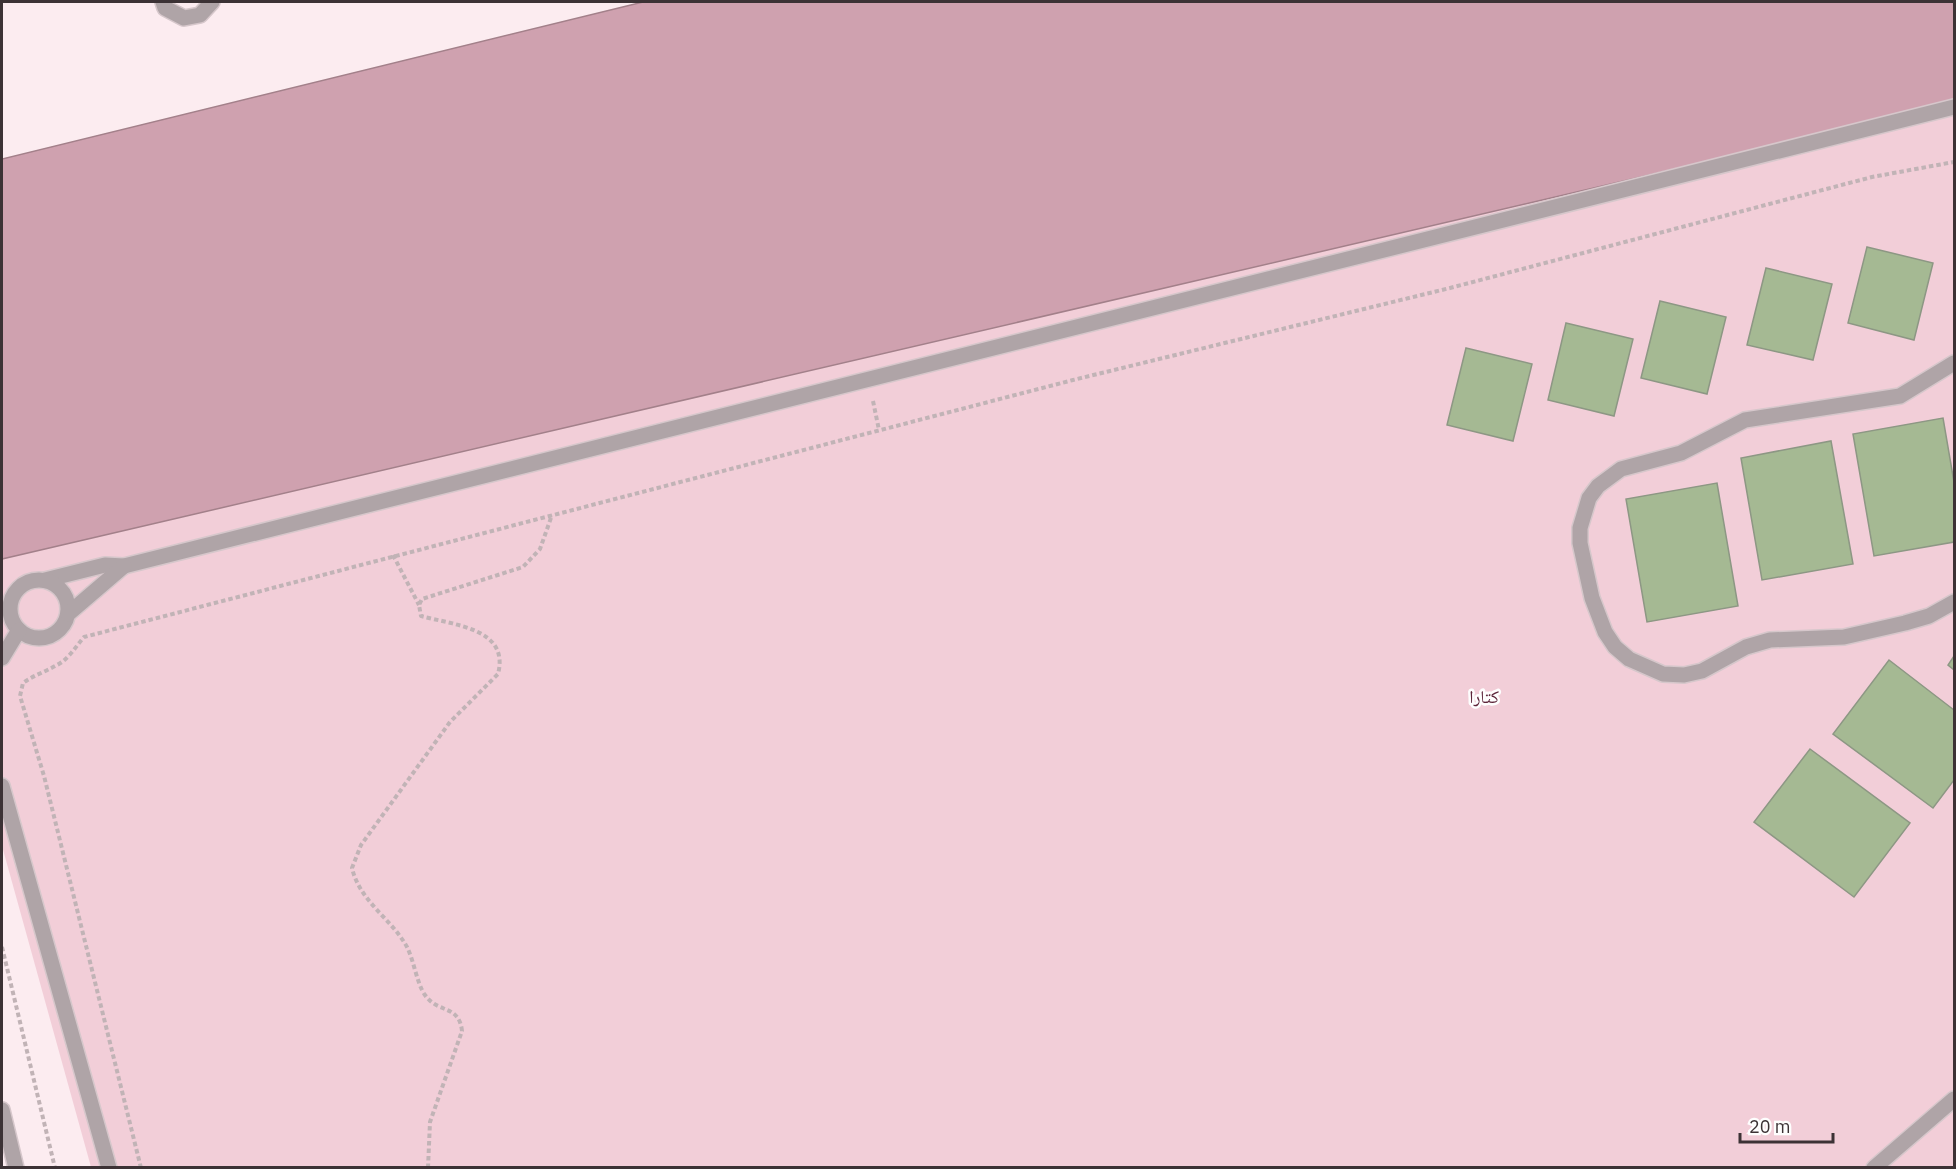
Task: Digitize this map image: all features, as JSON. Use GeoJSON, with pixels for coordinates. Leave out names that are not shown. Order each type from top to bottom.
{"type":"FeatureCollection","features":[{"type":"Feature","properties":{"kind":"street"},"geometry":{"type":"LineString","coordinates":[[163,2],[165,8],[184,18],[200,15],[212,2]]}},
{"type":"Feature","properties":{"kind":"street"},"geometry":{"type":"LineString","coordinates":[[45,580],[56,584],[63,592],[68,603],[68,614],[64,624],[48,636],[27,635],[19,630],[12,621],[11,600],[24,583],[105,565],[124,566],[1954,107]]}},
{"type":"Feature","properties":{"kind":"street"},"geometry":{"type":"LineString","coordinates":[[1954,363],[1900,396],[1745,420],[1681,453],[1621,470],[1598,486],[1589,498],[1580,528],[1580,543],[1592,598],[1605,632],[1629,658],[1644,668],[1664,674],[1683,675],[1702,671],[1746,647],[1770,640],[1844,637],[1905,623],[1929,616],[1954,602]]}},
{"type":"Feature","properties":{"kind":"street"},"geometry":{"type":"LineString","coordinates":[[68,614],[124,566]]}},
{"type":"Feature","properties":{"kind":"street"},"geometry":{"type":"LineString","coordinates":[[2,658],[19,630]]}},
{"type":"Feature","properties":{"kind":"street"},"geometry":{"type":"LineString","coordinates":[[2,786],[109,1167]]}},
{"type":"Feature","properties":{"kind":"street"},"geometry":{"type":"LineString","coordinates":[[1874,1167],[1954,1099]]}},
{"type":"Feature","properties":{"kind":"street"},"geometry":{"type":"LineString","coordinates":[[2,1110],[16,1167]]}},
{"type":"Feature","properties":{"kind":"path"},"geometry":{"type":"LineString","coordinates":[[141,1167],[44,776],[20,696],[23,683],[38,672],[57,665],[71,654],[84,637],[1073,380],[1461,285],[1872,177],[1954,162]]}},
{"type":"Feature","properties":{"kind":"path"},"geometry":{"type":"LineString","coordinates":[[419,605],[427,596],[523,567],[540,549],[552,515]]}},
{"type":"Feature","properties":{"kind":"path"},"geometry":{"type":"LineString","coordinates":[[393,555],[419,605],[421,616],[488,636],[500,652],[501,663],[498,674],[450,722],[361,845],[352,868],[361,892],[392,926],[406,947],[425,995],[440,1007],[454,1013],[461,1023],[462,1031],[430,1122],[428,1167]]}},
{"type":"Feature","properties":{"kind":"path"},"geometry":{"type":"LineString","coordinates":[[2,947],[55,1167]]}},
{"type":"Feature","properties":{"kind":"green space","name":"كتارا"},"geometry":{"type":"Polygon","coordinates":[[[1954,104],[1954,1167],[91,1167],[2,846],[2,559],[1954,104]]]}},
{"type":"Feature","properties":{"kind":"shaded area"},"geometry":{"type":"Polygon","coordinates":[[[643,2],[1954,2],[1954,104],[2,559],[2,159],[643,2]]]}},
{"type":"Feature","properties":{"kind":"building"},"geometry":{"type":"Polygon","coordinates":[[[1867,247],[1933,263],[1914,340],[1848,323],[1867,247]]]}},
{"type":"Feature","properties":{"kind":"building"},"geometry":{"type":"Polygon","coordinates":[[[1766,268],[1832,284],[1813,360],[1747,345],[1766,268]]]}},
{"type":"Feature","properties":{"kind":"building"},"geometry":{"type":"Polygon","coordinates":[[[1660,301],[1726,317],[1707,394],[1641,378],[1660,301]]]}},
{"type":"Feature","properties":{"kind":"building"},"geometry":{"type":"Polygon","coordinates":[[[1566,323],[1633,339],[1614,416],[1548,400],[1566,323]]]}},
{"type":"Feature","properties":{"kind":"building"},"geometry":{"type":"Polygon","coordinates":[[[1466,348],[1532,364],[1513,441],[1447,425],[1466,348]]]}},
{"type":"Feature","properties":{"kind":"building"},"geometry":{"type":"Polygon","coordinates":[[[1943,418],[1954,482],[1954,542],[1874,556],[1853,434],[1943,418]]]}},
{"type":"Feature","properties":{"kind":"building"},"geometry":{"type":"Polygon","coordinates":[[[1831,441],[1853,564],[1762,580],[1741,458],[1831,441]]]}},
{"type":"Feature","properties":{"kind":"building"},"geometry":{"type":"Polygon","coordinates":[[[1717,483],[1738,606],[1647,622],[1626,499],[1717,483]]]}},
{"type":"Feature","properties":{"kind":"building"},"geometry":{"type":"Polygon","coordinates":[[[1954,656],[1954,670],[1948,665],[1954,656]]]}},
{"type":"Feature","properties":{"kind":"building"},"geometry":{"type":"Polygon","coordinates":[[[1889,660],[1954,710],[1954,780],[1933,808],[1833,734],[1889,660]]]}},
{"type":"Feature","properties":{"kind":"building"},"geometry":{"type":"Polygon","coordinates":[[[1810,749],[1910,823],[1854,897],[1754,822],[1810,749]]]}}]}
